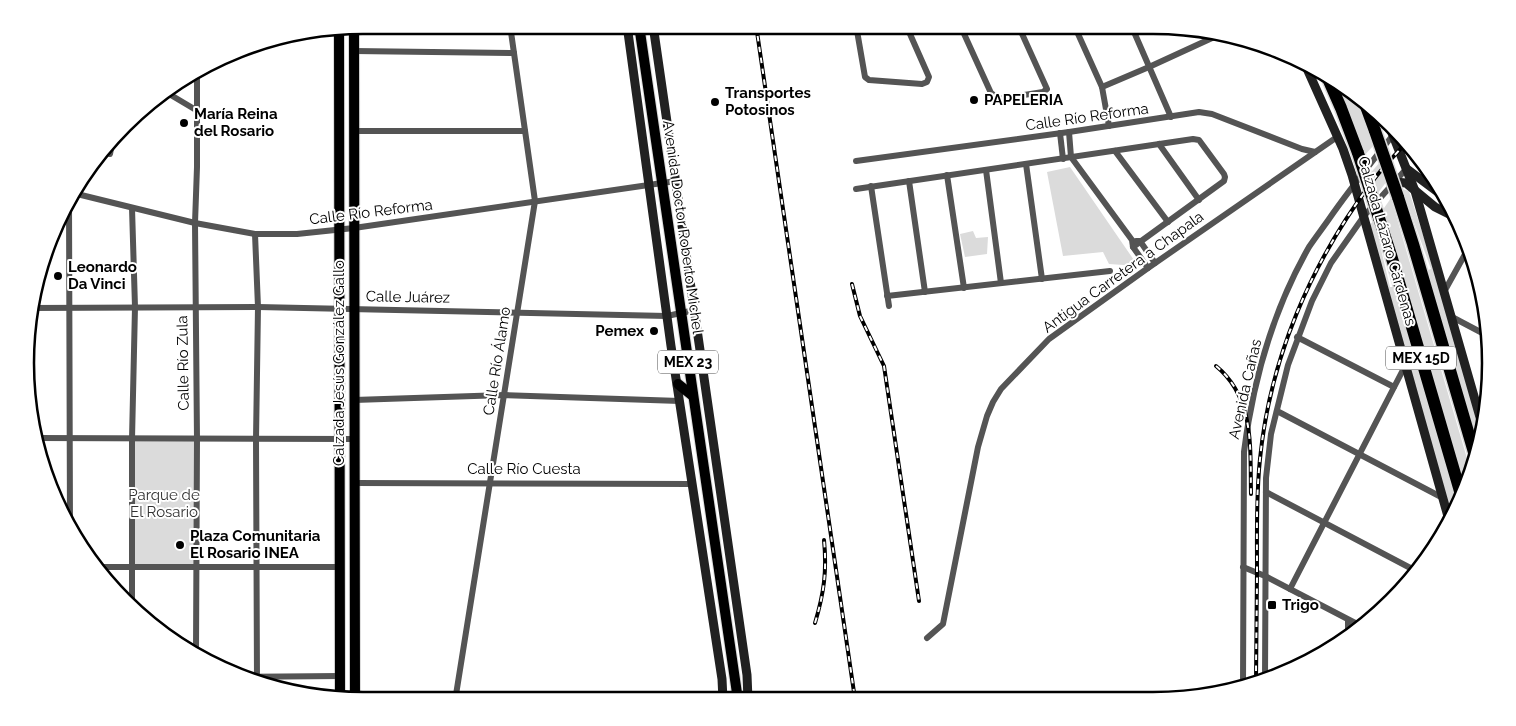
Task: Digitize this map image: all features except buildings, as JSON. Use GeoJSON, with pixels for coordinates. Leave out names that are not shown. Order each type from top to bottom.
{"type":"FeatureCollection","features":[{"type":"Feature","properties":{"kind":"highway","name":"Calzada Lázaro Cárdenas"},"geometry":{"type":"LineString","coordinates":[[1331,86],[1358,153],[1394,265],[1458,486]]}},
{"type":"Feature","properties":{"kind":"highway","name":"Calzada Lázaro Cárdenas"},"geometry":{"type":"LineString","coordinates":[[1369,114],[1413,244],[1472,445]]}},
{"type":"Feature","properties":{"kind":"main road","name":"Calzada Jesús González Gallo"},"geometry":{"type":"LineString","coordinates":[[339,34],[340,692]]}},
{"type":"Feature","properties":{"kind":"main road","name":"Calzada Jesús González Gallo"},"geometry":{"type":"LineString","coordinates":[[354,34],[355,692]]}},
{"type":"Feature","properties":{"kind":"main road","name":"Avenida Doctor Roberto Michel"},"geometry":{"type":"LineString","coordinates":[[628,34],[648,185],[723,692]]}},
{"type":"Feature","properties":{"kind":"main road","name":"Avenida Doctor Roberto Michel"},"geometry":{"type":"LineString","coordinates":[[640,34],[737,692]]}},
{"type":"Feature","properties":{"kind":"main road","name":"Avenida Doctor Roberto Michel"},"geometry":{"type":"LineString","coordinates":[[654,34],[747,675],[748,692]]}},
{"type":"Feature","properties":{"kind":"main road","name":"Calzada Lázaro Cárdenas"},"geometry":{"type":"LineString","coordinates":[[1309,73],[1343,149],[1354,183],[1447,512]]}},
{"type":"Feature","properties":{"kind":"main road"},"geometry":{"type":"LineString","coordinates":[[1395,140],[1415,191],[1478,411]]}},
{"type":"Feature","properties":{"kind":"main road"},"geometry":{"type":"LineString","coordinates":[[1407,168],[1431,187]]}},
{"type":"Feature","properties":{"kind":"main road"},"geometry":{"type":"LineString","coordinates":[[1395,182],[1406,183],[1435,206],[1445,212]]}},
{"type":"Feature","properties":{"kind":"main road"},"geometry":{"type":"LineString","coordinates":[[678,384],[693,396]]}},
{"type":"Feature","properties":{"kind":"main road"},"geometry":{"type":"LineString","coordinates":[[706,481],[719,480]]}},
{"type":"Feature","properties":{"kind":"street","name":"Calle Río Álamo"},"geometry":{"type":"LineString","coordinates":[[456,692],[535,201],[511,34]]}},
{"type":"Feature","properties":{"kind":"street"},"geometry":{"type":"LineString","coordinates":[[857,34],[864,77],[869,80],[922,84],[927,82],[929,77],[910,34]]}},
{"type":"Feature","properties":{"kind":"street"},"geometry":{"type":"LineString","coordinates":[[964,34],[991,93],[999,99],[1043,92],[1047,89],[1022,34]]}},
{"type":"Feature","properties":{"kind":"street"},"geometry":{"type":"LineString","coordinates":[[1078,34],[1102,87],[1109,126]]}},
{"type":"Feature","properties":{"kind":"street"},"geometry":{"type":"LineString","coordinates":[[1135,34],[1171,117]]}},
{"type":"Feature","properties":{"kind":"street"},"geometry":{"type":"LineString","coordinates":[[1102,87],[1210,39]]}},
{"type":"Feature","properties":{"kind":"street"},"geometry":{"type":"LineString","coordinates":[[354,51],[514,53]]}},
{"type":"Feature","properties":{"kind":"street","name":"Calle Río Zula"},"geometry":{"type":"LineString","coordinates":[[196,647],[197,439],[194,223],[197,167],[197,79]]}},
{"type":"Feature","properties":{"kind":"street"},"geometry":{"type":"LineString","coordinates":[[172,95],[196,110]]}},
{"type":"Feature","properties":{"kind":"street","name":"Calle Río Reforma"},"geometry":{"type":"LineString","coordinates":[[856,161],[1207,112],[1302,149],[1315,152]]}},
{"type":"Feature","properties":{"kind":"street"},"geometry":{"type":"LineString","coordinates":[[354,131],[525,131]]}},
{"type":"Feature","properties":{"kind":"street"},"geometry":{"type":"LineString","coordinates":[[1069,132],[1071,157],[1148,268]]}},
{"type":"Feature","properties":{"kind":"street"},"geometry":{"type":"LineString","coordinates":[[1060,133],[1063,158]]}},
{"type":"Feature","properties":{"kind":"street","name":"Avenida Cañas"},"geometry":{"type":"LineString","coordinates":[[1243,680],[1244,452],[1248,421],[1260,365],[1289,288],[1310,247],[1354,183],[1392,136]]}},
{"type":"Feature","properties":{"kind":"street","name":"Antigua Carretera a Chapala"},"geometry":{"type":"LineString","coordinates":[[927,638],[942,624],[978,447],[993,402],[1001,389],[1049,339],[1155,263],[1338,137]]}},
{"type":"Feature","properties":{"kind":"street"},"geometry":{"type":"LineString","coordinates":[[856,189],[1196,139],[1202,143],[1224,174],[1224,181],[1140,241],[1132,243]]}},
{"type":"Feature","properties":{"kind":"street"},"geometry":{"type":"LineString","coordinates":[[1159,144],[1199,200]]}},
{"type":"Feature","properties":{"kind":"street"},"geometry":{"type":"LineString","coordinates":[[1115,151],[1168,222]]}},
{"type":"Feature","properties":{"kind":"street"},"geometry":{"type":"LineString","coordinates":[[1026,164],[1042,279]]}},
{"type":"Feature","properties":{"kind":"street"},"geometry":{"type":"LineString","coordinates":[[1265,673],[1266,492],[1268,458],[1276,411],[1288,365],[1312,301],[1331,264],[1364,216],[1407,168]]}},
{"type":"Feature","properties":{"kind":"street"},"geometry":{"type":"LineString","coordinates":[[986,170],[1001,283]]}},
{"type":"Feature","properties":{"kind":"street"},"geometry":{"type":"LineString","coordinates":[[947,175],[964,288]]}},
{"type":"Feature","properties":{"kind":"street","name":"Calle Río Reforma"},"geometry":{"type":"LineString","coordinates":[[80,195],[194,223],[255,234],[297,234],[354,228],[676,181]]}},
{"type":"Feature","properties":{"kind":"street"},"geometry":{"type":"LineString","coordinates":[[909,181],[925,292]]}},
{"type":"Feature","properties":{"kind":"street"},"geometry":{"type":"LineString","coordinates":[[871,186],[889,306]]}},
{"type":"Feature","properties":{"kind":"street"},"geometry":{"type":"LineString","coordinates":[[132,208],[135,307],[132,439],[132,598]]}},
{"type":"Feature","properties":{"kind":"street"},"geometry":{"type":"LineString","coordinates":[[69,215],[70,513]]}},
{"type":"Feature","properties":{"kind":"street"},"geometry":{"type":"LineString","coordinates":[[255,234],[258,307],[256,439],[257,675]]}},
{"type":"Feature","properties":{"kind":"street"},"geometry":{"type":"LineString","coordinates":[[1140,241],[1155,263]]}},
{"type":"Feature","properties":{"kind":"street"},"geometry":{"type":"LineString","coordinates":[[1444,292],[1464,255]]}},
{"type":"Feature","properties":{"kind":"street"},"geometry":{"type":"LineString","coordinates":[[887,296],[1110,271]]}},
{"type":"Feature","properties":{"kind":"street","name":"Calle Juárez"},"geometry":{"type":"LineString","coordinates":[[39,308],[258,307],[339,310],[354,308],[667,316],[695,310]]}},
{"type":"Feature","properties":{"kind":"street"},"geometry":{"type":"LineString","coordinates":[[1452,317],[1481,332]]}},
{"type":"Feature","properties":{"kind":"street"},"geometry":{"type":"LineString","coordinates":[[1297,337],[1394,387]]}},
{"type":"Feature","properties":{"kind":"street"},"geometry":{"type":"LineString","coordinates":[[1290,589],[1406,364]]}},
{"type":"Feature","properties":{"kind":"street"},"geometry":{"type":"LineString","coordinates":[[354,400],[504,395],[680,401]]}},
{"type":"Feature","properties":{"kind":"street"},"geometry":{"type":"LineString","coordinates":[[1276,411],[1443,498]]}},
{"type":"Feature","properties":{"kind":"street"},"geometry":{"type":"LineString","coordinates":[[43,438],[354,439]]}},
{"type":"Feature","properties":{"kind":"street","name":"Calle Río Cuesta"},"geometry":{"type":"LineString","coordinates":[[355,483],[692,484]]}},
{"type":"Feature","properties":{"kind":"street"},"geometry":{"type":"LineString","coordinates":[[1266,492],[1410,568]]}},
{"type":"Feature","properties":{"kind":"street"},"geometry":{"type":"LineString","coordinates":[[105,567],[339,567]]}},
{"type":"Feature","properties":{"kind":"street"},"geometry":{"type":"LineString","coordinates":[[1243,567],[1265,576],[1354,623]]}},
{"type":"Feature","properties":{"kind":"street"},"geometry":{"type":"LineString","coordinates":[[1348,620],[1348,628]]}},
{"type":"Feature","properties":{"kind":"street"},"geometry":{"type":"LineString","coordinates":[[272,679],[340,676]]}},
{"type":"Feature","properties":{"kind":"green space"},"geometry":{"type":"Polygon","coordinates":[[[1337,89],[1363,111],[1374,145],[1362,158],[1337,89]]]}},
{"type":"Feature","properties":{"kind":"green space"},"geometry":{"type":"Polygon","coordinates":[[[1387,154],[1393,173],[1369,205],[1361,184],[1387,154]]]}},
{"type":"Feature","properties":{"kind":"green space"},"geometry":{"type":"Polygon","coordinates":[[[1070,167],[1138,266],[1109,264],[1103,252],[1063,256],[1047,172],[1070,167]]]}},
{"type":"Feature","properties":{"kind":"green space"},"geometry":{"type":"Polygon","coordinates":[[[1402,189],[1409,191],[1434,269],[1477,420],[1474,437],[1425,271],[1431,269],[1402,189]]]}},
{"type":"Feature","properties":{"kind":"green space"},"geometry":{"type":"Polygon","coordinates":[[[1391,198],[1468,460],[1461,479],[1382,211],[1391,198]]]}},
{"type":"Feature","properties":{"kind":"green space"},"geometry":{"type":"Polygon","coordinates":[[[1374,220],[1390,287],[1394,287],[1456,492],[1449,506],[1370,225],[1374,220]]]}},
{"type":"Feature","properties":{"kind":"green space"},"geometry":{"type":"Polygon","coordinates":[[[973,231],[976,238],[988,237],[987,254],[965,257],[960,234],[973,231]]]}},
{"type":"Feature","properties":{"kind":"green space","name":"Parque de El Rosario"},"geometry":{"type":"Polygon","coordinates":[[[134,441],[195,441],[194,566],[134,566],[134,441]]]}},
{"type":"Feature","properties":{"kind":"railway"},"geometry":{"type":"LineString","coordinates":[[757,34],[854,692]]}},
{"type":"Feature","properties":{"kind":"railway"},"geometry":{"type":"LineString","coordinates":[[1256,676],[1258,487],[1265,421],[1273,384],[1297,313],[1330,245],[1372,182],[1402,147]]}},
{"type":"Feature","properties":{"kind":"railway"},"geometry":{"type":"LineString","coordinates":[[852,284],[860,316],[884,366],[919,601]]}},
{"type":"Feature","properties":{"kind":"railway"},"geometry":{"type":"LineString","coordinates":[[1216,366],[1229,379],[1238,393],[1244,408],[1250,442],[1251,494]]}},
{"type":"Feature","properties":{"kind":"railway"},"geometry":{"type":"LineString","coordinates":[[815,623],[824,582],[824,540]]}},
{"type":"Feature","properties":{"kind":"place","name":"PAPELERIA"},"geometry":{"type":"Point","coordinates":[974,100]}},
{"type":"Feature","properties":{"kind":"place","name":"Transportes Potosinos"},"geometry":{"type":"Point","coordinates":[715,102]}},
{"type":"Feature","properties":{"kind":"place","name":"María Reina del Rosario"},"geometry":{"type":"Point","coordinates":[184,123]}},
{"type":"Feature","properties":{"kind":"place","name":"Leonardo Da Vinci"},"geometry":{"type":"Point","coordinates":[58,276]}},
{"type":"Feature","properties":{"kind":"place","name":"Pemex"},"geometry":{"type":"Point","coordinates":[654,331]}},
{"type":"Feature","properties":{"kind":"place","name":"Plaza Comunitaria El Rosario INEA"},"geometry":{"type":"Point","coordinates":[180,545]}},
{"type":"Feature","properties":{"kind":"place","name":"Trigo"},"geometry":{"type":"Point","coordinates":[1272,605]}}]}
